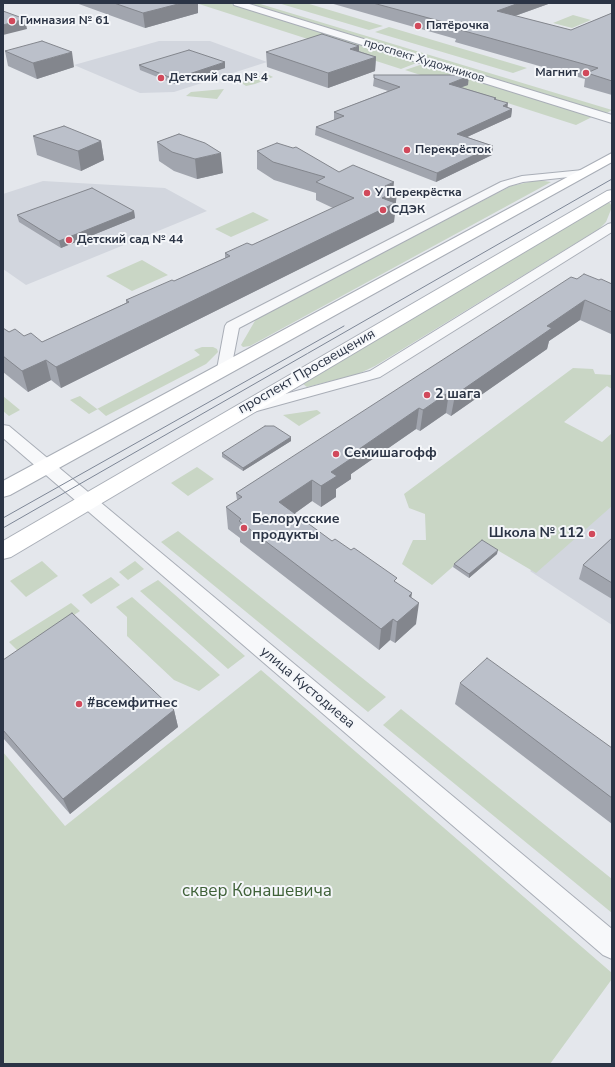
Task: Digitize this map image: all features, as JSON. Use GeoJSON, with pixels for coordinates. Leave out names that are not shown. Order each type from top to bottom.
{"type":"FeatureCollection","features":[{"type":"Feature","properties":{"kind":"main road"},"geometry":{"type":"LineString","coordinates":[[3,490],[612,157]]}},
{"type":"Feature","properties":{"kind":"main road","name":"проспект Просвещения"},"geometry":{"type":"LineString","coordinates":[[3,551],[612,194]]}},
{"type":"Feature","properties":{"kind":"street","name":"проспект Художников"},"geometry":{"type":"LineString","coordinates":[[237,3],[612,119]]}},
{"type":"Feature","properties":{"kind":"street","name":"проспект Художников"},"geometry":{"type":"LineString","coordinates":[[269,3],[390,39]]}},
{"type":"Feature","properties":{"kind":"street"},"geometry":{"type":"LineString","coordinates":[[224,369],[232,326],[504,184],[528,178],[583,173]]}},
{"type":"Feature","properties":{"kind":"street"},"geometry":{"type":"LineString","coordinates":[[246,409],[375,374],[612,227]]}},
{"type":"Feature","properties":{"kind":"street","name":"улица Кустодиева"},"geometry":{"type":"LineString","coordinates":[[3,430],[612,946]]}},
{"type":"Feature","properties":{"kind":"shaded area","name":"Детский сад № 4"},"geometry":{"type":"Polygon","coordinates":[[[159,41],[210,41],[267,62],[174,92],[140,93],[74,65],[159,41]]]}},
{"type":"Feature","properties":{"kind":"shaded area","name":"Детский сад № 44"},"geometry":{"type":"Polygon","coordinates":[[[43,181],[165,188],[207,211],[26,285],[3,269],[3,194],[43,181]]]}},
{"type":"Feature","properties":{"kind":"shaded area","name":"Школа № 112"},"geometry":{"type":"Polygon","coordinates":[[[612,497],[612,625],[530,571],[612,497]]]}},
{"type":"Feature","properties":{"kind":"green space"},"geometry":{"type":"Polygon","coordinates":[[[228,3],[419,62],[401,69],[199,4],[228,3]]]}},
{"type":"Feature","properties":{"kind":"green space"},"geometry":{"type":"Polygon","coordinates":[[[248,3],[257,3],[612,110],[607,113],[248,3]]]}},
{"type":"Feature","properties":{"kind":"green space"},"geometry":{"type":"Polygon","coordinates":[[[278,3],[306,3],[383,26],[369,30],[278,3]]]}},
{"type":"Feature","properties":{"kind":"green space"},"geometry":{"type":"Polygon","coordinates":[[[573,15],[591,20],[572,28],[553,23],[573,15]]]}},
{"type":"Feature","properties":{"kind":"green space"},"geometry":{"type":"Polygon","coordinates":[[[389,27],[527,68],[513,73],[375,32],[389,27]]]}},
{"type":"Feature","properties":{"kind":"green space"},"geometry":{"type":"Polygon","coordinates":[[[423,64],[592,117],[576,125],[405,70],[423,64]]]}},
{"type":"Feature","properties":{"kind":"green space"},"geometry":{"type":"Polygon","coordinates":[[[269,75],[273,77],[255,84],[246,86],[240,82],[242,79],[249,77],[269,75]]]}},
{"type":"Feature","properties":{"kind":"green space"},"geometry":{"type":"Polygon","coordinates":[[[224,89],[217,99],[186,96],[191,92],[224,89]]]}},
{"type":"Feature","properties":{"kind":"green space"},"geometry":{"type":"Polygon","coordinates":[[[538,180],[551,182],[250,346],[243,347],[241,345],[256,319],[259,317],[511,186],[538,180]]]}},
{"type":"Feature","properties":{"kind":"green space"},"geometry":{"type":"Polygon","coordinates":[[[605,203],[610,203],[612,207],[606,222],[599,229],[375,366],[358,374],[307,387],[303,384],[605,203]]]}},
{"type":"Feature","properties":{"kind":"green space"},"geometry":{"type":"Polygon","coordinates":[[[253,212],[269,220],[231,237],[215,229],[253,212]]]}},
{"type":"Feature","properties":{"kind":"green space"},"geometry":{"type":"Polygon","coordinates":[[[142,260],[168,275],[132,291],[106,276],[142,260]]]}},
{"type":"Feature","properties":{"kind":"green space"},"geometry":{"type":"Polygon","coordinates":[[[202,347],[213,347],[217,349],[218,352],[206,364],[106,416],[98,409],[89,414],[70,400],[80,396],[97,409],[200,355],[194,350],[202,347]]]}},
{"type":"Feature","properties":{"kind":"green space"},"geometry":{"type":"Polygon","coordinates":[[[573,368],[593,369],[595,374],[612,375],[612,389],[607,386],[564,422],[602,442],[612,433],[612,506],[536,573],[482,541],[432,585],[402,564],[413,540],[426,540],[425,514],[409,508],[404,494],[573,368]]]}},
{"type":"Feature","properties":{"kind":"green space"},"geometry":{"type":"Polygon","coordinates":[[[3,396],[20,410],[9,416],[3,411],[3,396]]]}},
{"type":"Feature","properties":{"kind":"green space"},"geometry":{"type":"Polygon","coordinates":[[[317,410],[321,413],[299,426],[283,415],[317,410]]]}},
{"type":"Feature","properties":{"kind":"green space"},"geometry":{"type":"Polygon","coordinates":[[[197,467],[214,479],[188,496],[171,483],[197,467]]]}},
{"type":"Feature","properties":{"kind":"green space"},"geometry":{"type":"Polygon","coordinates":[[[178,531],[386,697],[368,712],[161,542],[178,531]]]}},
{"type":"Feature","properties":{"kind":"green space"},"geometry":{"type":"Polygon","coordinates":[[[42,561],[58,576],[26,597],[10,581],[42,561]]]}},
{"type":"Feature","properties":{"kind":"green space"},"geometry":{"type":"Polygon","coordinates":[[[135,561],[144,569],[128,580],[119,572],[135,561]]]}},
{"type":"Feature","properties":{"kind":"green space"},"geometry":{"type":"Polygon","coordinates":[[[111,577],[120,585],[91,604],[82,595],[111,577]]]}},
{"type":"Feature","properties":{"kind":"green space"},"geometry":{"type":"Polygon","coordinates":[[[158,580],[245,656],[228,669],[140,591],[158,580]]]}},
{"type":"Feature","properties":{"kind":"green space"},"geometry":{"type":"Polygon","coordinates":[[[132,597],[220,675],[199,691],[174,680],[127,636],[127,617],[116,607],[132,597]]]}},
{"type":"Feature","properties":{"kind":"green space"},"geometry":{"type":"Polygon","coordinates":[[[71,603],[80,611],[19,652],[9,642],[71,603]]]}},
{"type":"Feature","properties":{"kind":"green space","name":"сквер Конашевича"},"geometry":{"type":"Polygon","coordinates":[[[261,670],[612,973],[612,979],[550,1064],[3,1064],[3,752],[65,826],[261,670]]]}},
{"type":"Feature","properties":{"kind":"green space"},"geometry":{"type":"Polygon","coordinates":[[[401,709],[612,879],[612,913],[383,725],[401,709]]]}},
{"type":"Feature","properties":{"kind":"building"},"geometry":{"type":"Polygon","coordinates":[[[114,3],[182,3],[143,13],[114,3]]]}},
{"type":"Feature","properties":{"kind":"building"},"geometry":{"type":"Polygon","coordinates":[[[373,3],[519,3],[497,11],[571,30],[612,13],[612,81],[587,73],[598,68],[457,29],[462,27],[373,3]]]}},
{"type":"Feature","properties":{"kind":"building"},"geometry":{"type":"Polygon","coordinates":[[[3,11],[25,19],[3,25],[3,11]]]}},
{"type":"Feature","properties":{"kind":"building"},"geometry":{"type":"Polygon","coordinates":[[[322,34],[359,46],[350,49],[376,57],[328,73],[266,52],[322,34]]]}},
{"type":"Feature","properties":{"kind":"building"},"geometry":{"type":"Polygon","coordinates":[[[42,41],[72,52],[33,63],[5,51],[42,41]]]}},
{"type":"Feature","properties":{"kind":"building"},"geometry":{"type":"Polygon","coordinates":[[[189,50],[225,62],[174,79],[139,65],[189,50]]]}},
{"type":"Feature","properties":{"kind":"building"},"geometry":{"type":"Polygon","coordinates":[[[374,75],[468,75],[469,76],[449,84],[496,98],[494,99],[508,103],[503,106],[512,109],[457,134],[493,146],[437,173],[316,127],[344,116],[334,112],[400,87],[374,78],[374,75]]]}},
{"type":"Feature","properties":{"kind":"building"},"geometry":{"type":"Polygon","coordinates":[[[64,126],[101,141],[78,151],[33,136],[64,126]]]}},
{"type":"Feature","properties":{"kind":"building"},"geometry":{"type":"Polygon","coordinates":[[[179,134],[205,143],[221,153],[195,159],[172,152],[157,142],[179,134]]]}},
{"type":"Feature","properties":{"kind":"building"},"geometry":{"type":"Polygon","coordinates":[[[277,143],[293,148],[296,147],[339,172],[353,165],[394,182],[385,186],[397,191],[382,198],[395,203],[56,367],[46,360],[22,371],[3,356],[3,328],[9,332],[15,329],[24,336],[31,333],[42,342],[129,302],[126,300],[172,280],[174,281],[230,256],[225,253],[247,243],[252,245],[354,198],[316,182],[325,177],[273,162],[257,151],[277,143]]]}},
{"type":"Feature","properties":{"kind":"building"},"geometry":{"type":"Polygon","coordinates":[[[92,188],[134,211],[59,241],[17,215],[92,188]]]}},
{"type":"Feature","properties":{"kind":"building"},"geometry":{"type":"Polygon","coordinates":[[[584,274],[612,284],[612,312],[585,300],[547,326],[552,328],[455,395],[449,392],[423,410],[419,408],[349,456],[352,458],[331,472],[337,476],[321,486],[312,480],[279,502],[332,541],[335,539],[351,550],[354,548],[397,578],[394,581],[412,593],[409,596],[419,603],[397,622],[393,619],[381,629],[239,521],[241,519],[226,507],[242,497],[236,493],[571,277],[577,279],[584,274]]]}},
{"type":"Feature","properties":{"kind":"building"},"geometry":{"type":"Polygon","coordinates":[[[265,426],[274,426],[291,437],[243,468],[222,453],[265,426]]]}},
{"type":"Feature","properties":{"kind":"building"},"geometry":{"type":"Polygon","coordinates":[[[612,538],[612,583],[583,565],[612,538]]]}},
{"type":"Feature","properties":{"kind":"building"},"geometry":{"type":"Polygon","coordinates":[[[482,540],[498,550],[469,574],[454,564],[482,540]]]}},
{"type":"Feature","properties":{"kind":"building","name":"#всемфитнес"},"geometry":{"type":"Polygon","coordinates":[[[72,613],[174,710],[63,799],[3,730],[3,660],[72,613]]]}},
{"type":"Feature","properties":{"kind":"building"},"geometry":{"type":"Polygon","coordinates":[[[487,658],[612,748],[612,798],[460,683],[487,658]]]}},
{"type":"Feature","properties":{"kind":"tram line"},"geometry":{"type":"LineString","coordinates":[[3,528],[612,179]]}},
{"type":"Feature","properties":{"kind":"tram line"},"geometry":{"type":"LineString","coordinates":[[3,518],[344,326]]}},
{"type":"Feature","properties":{"kind":"place","name":"Гимназия № 61"},"geometry":{"type":"Point","coordinates":[12,21]}},
{"type":"Feature","properties":{"kind":"place","name":"Пятёрочка"},"geometry":{"type":"Point","coordinates":[418,26]}},
{"type":"Feature","properties":{"kind":"place","name":"Магнит"},"geometry":{"type":"Point","coordinates":[586,73]}},
{"type":"Feature","properties":{"kind":"place","name":"Детский сад № 4"},"geometry":{"type":"Point","coordinates":[161,78]}},
{"type":"Feature","properties":{"kind":"place","name":"Перекрёсток"},"geometry":{"type":"Point","coordinates":[407,150]}},
{"type":"Feature","properties":{"kind":"place","name":"У Перекрёстка"},"geometry":{"type":"Point","coordinates":[367,193]}},
{"type":"Feature","properties":{"kind":"place","name":"СДЭК"},"geometry":{"type":"Point","coordinates":[383,210]}},
{"type":"Feature","properties":{"kind":"place","name":"Детский сад № 44"},"geometry":{"type":"Point","coordinates":[69,240]}},
{"type":"Feature","properties":{"kind":"place","name":"2 шага"},"geometry":{"type":"Point","coordinates":[427,395]}},
{"type":"Feature","properties":{"kind":"place","name":"Семишагофф"},"geometry":{"type":"Point","coordinates":[336,454]}},
{"type":"Feature","properties":{"kind":"place","name":"Белорусские продукты"},"geometry":{"type":"Point","coordinates":[244,528]}},
{"type":"Feature","properties":{"kind":"place","name":"Школа № 112"},"geometry":{"type":"Point","coordinates":[592,534]}},
{"type":"Feature","properties":{"kind":"place","name":"#всемфитнес"},"geometry":{"type":"Point","coordinates":[79,704]}}]}
